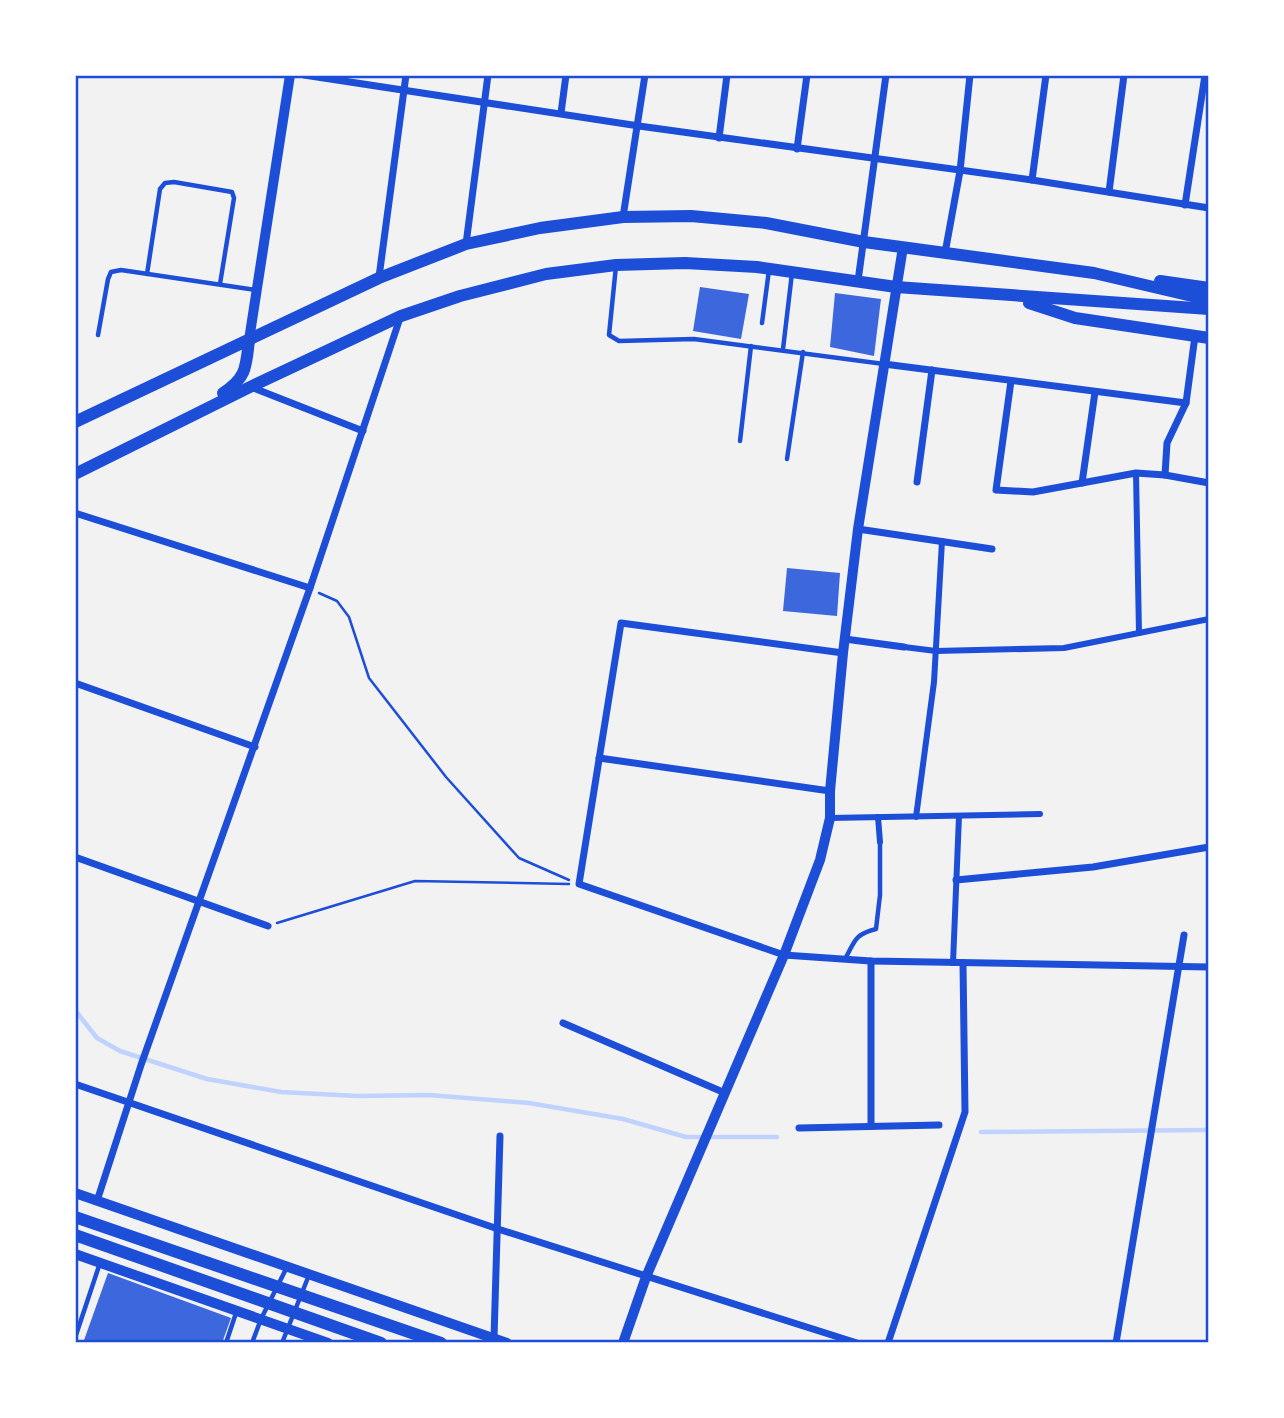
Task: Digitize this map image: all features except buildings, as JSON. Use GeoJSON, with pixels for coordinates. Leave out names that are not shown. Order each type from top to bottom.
{"type":"FeatureCollection","features":[{"type":"Feature","properties":{"kind":"main road"},"geometry":{"type":"LineString","coordinates":[[75,422],[379,278],[467,244],[540,228],[623,217],[691,216],[766,223],[864,242],[1209,288]]}},
{"type":"Feature","properties":{"kind":"main road"},"geometry":{"type":"LineString","coordinates":[[75,474],[401,316],[460,296],[547,274],[616,265],[685,263],[769,269],[896,287],[1209,309]]}},
{"type":"Feature","properties":{"kind":"main road"},"geometry":{"type":"LineString","coordinates":[[1094,273],[1209,300]]}},
{"type":"Feature","properties":{"kind":"main road"},"geometry":{"type":"LineString","coordinates":[[1012,297],[1075,318],[1202,337]]}},
{"type":"Feature","properties":{"kind":"main road"},"geometry":{"type":"LineString","coordinates":[[157,434],[161,423],[238,383],[246,370],[249,340]]}},
{"type":"Feature","properties":{"kind":"main road"},"geometry":{"type":"LineString","coordinates":[[75,1217],[440,1343]]}},
{"type":"Feature","properties":{"kind":"main road"},"geometry":{"type":"LineString","coordinates":[[75,1235],[382,1343]]}},
{"type":"Feature","properties":{"kind":"street"},"geometry":{"type":"LineString","coordinates":[[249,340],[290,75]]}},
{"type":"Feature","properties":{"kind":"street"},"geometry":{"type":"LineString","coordinates":[[304,75],[639,127],[1031,180],[1209,208]]}},
{"type":"Feature","properties":{"kind":"street"},"geometry":{"type":"LineString","coordinates":[[379,278],[406,75]]}},
{"type":"Feature","properties":{"kind":"street"},"geometry":{"type":"LineString","coordinates":[[467,244],[488,75]]}},
{"type":"Feature","properties":{"kind":"street"},"geometry":{"type":"LineString","coordinates":[[561,113],[566,75]]}},
{"type":"Feature","properties":{"kind":"street"},"geometry":{"type":"LineString","coordinates":[[623,217],[645,75]]}},
{"type":"Feature","properties":{"kind":"street"},"geometry":{"type":"LineString","coordinates":[[719,138],[727,75]]}},
{"type":"Feature","properties":{"kind":"street"},"geometry":{"type":"LineString","coordinates":[[797,149],[807,75]]}},
{"type":"Feature","properties":{"kind":"street"},"geometry":{"type":"LineString","coordinates":[[858,281],[886,75]]}},
{"type":"Feature","properties":{"kind":"street"},"geometry":{"type":"LineString","coordinates":[[945,253],[960,171],[970,75]]}},
{"type":"Feature","properties":{"kind":"street"},"geometry":{"type":"LineString","coordinates":[[1031,180],[1046,75]]}},
{"type":"Feature","properties":{"kind":"street"},"geometry":{"type":"LineString","coordinates":[[1109,192],[1124,75]]}},
{"type":"Feature","properties":{"kind":"street"},"geometry":{"type":"LineString","coordinates":[[1185,205],[1205,75]]}},
{"type":"Feature","properties":{"kind":"street"},"geometry":{"type":"LineString","coordinates":[[623,1343],[646,1277],[784,955],[820,860],[830,818],[830,791],[843,653],[858,528],[903,247]]}},
{"type":"Feature","properties":{"kind":"street"},"geometry":{"type":"LineString","coordinates":[[97,1201],[141,1065],[255,747],[401,316]]}},
{"type":"Feature","properties":{"kind":"street"},"geometry":{"type":"LineString","coordinates":[[1164,475],[1167,443],[1186,403],[1202,337]]}},
{"type":"Feature","properties":{"kind":"street"},"geometry":{"type":"LineString","coordinates":[[884,364],[1186,403]]}},
{"type":"Feature","properties":{"kind":"street"},"geometry":{"type":"LineString","coordinates":[[917,482],[932,370]]}},
{"type":"Feature","properties":{"kind":"street"},"geometry":{"type":"LineString","coordinates":[[1011,381],[996,490],[1033,492],[1136,473],[1164,475],[1209,484]]}},
{"type":"Feature","properties":{"kind":"street"},"geometry":{"type":"LineString","coordinates":[[250,387],[363,430]]}},
{"type":"Feature","properties":{"kind":"street"},"geometry":{"type":"LineString","coordinates":[[1082,483],[1095,392]]}},
{"type":"Feature","properties":{"kind":"street"},"geometry":{"type":"LineString","coordinates":[[1136,473],[1139,633]]}},
{"type":"Feature","properties":{"kind":"street"},"geometry":{"type":"LineString","coordinates":[[75,513],[310,588]]}},
{"type":"Feature","properties":{"kind":"street"},"geometry":{"type":"LineString","coordinates":[[858,528],[992,550]]}},
{"type":"Feature","properties":{"kind":"street"},"geometry":{"type":"LineString","coordinates":[[916,817],[936,651],[942,541]]}},
{"type":"Feature","properties":{"kind":"street"},"geometry":{"type":"LineString","coordinates":[[845,639],[936,651],[1064,648],[1209,619]]}},
{"type":"Feature","properties":{"kind":"street"},"geometry":{"type":"LineString","coordinates":[[843,653],[621,623],[579,884],[784,955],[871,961],[1209,967]]}},
{"type":"Feature","properties":{"kind":"street"},"geometry":{"type":"LineString","coordinates":[[75,683],[255,747]]}},
{"type":"Feature","properties":{"kind":"street"},"geometry":{"type":"LineString","coordinates":[[599,758],[830,791]]}},
{"type":"Feature","properties":{"kind":"street"},"geometry":{"type":"LineString","coordinates":[[830,818],[1040,814]]}},
{"type":"Feature","properties":{"kind":"street"},"geometry":{"type":"LineString","coordinates":[[953,962],[959,816]]}},
{"type":"Feature","properties":{"kind":"street"},"geometry":{"type":"LineString","coordinates":[[878,817],[880,842]]}},
{"type":"Feature","properties":{"kind":"street"},"geometry":{"type":"LineString","coordinates":[[956,880],[1093,867],[1209,847]]}},
{"type":"Feature","properties":{"kind":"street"},"geometry":{"type":"LineString","coordinates":[[75,857],[268,926]]}},
{"type":"Feature","properties":{"kind":"street"},"geometry":{"type":"LineString","coordinates":[[1116,1343],[1184,936]]}},
{"type":"Feature","properties":{"kind":"street"},"geometry":{"type":"LineString","coordinates":[[871,961],[871,1126]]}},
{"type":"Feature","properties":{"kind":"street"},"geometry":{"type":"LineString","coordinates":[[888,1343],[963,1123],[963,963]]}},
{"type":"Feature","properties":{"kind":"street"},"geometry":{"type":"LineString","coordinates":[[563,1023],[725,1093]]}},
{"type":"Feature","properties":{"kind":"street"},"geometry":{"type":"LineString","coordinates":[[75,1084],[498,1229],[857,1343]]}},
{"type":"Feature","properties":{"kind":"street"},"geometry":{"type":"LineString","coordinates":[[799,1128],[939,1125]]}},
{"type":"Feature","properties":{"kind":"street"},"geometry":{"type":"LineString","coordinates":[[494,1338],[500,1136]]}},
{"type":"Feature","properties":{"kind":"street"},"geometry":{"type":"LineString","coordinates":[[75,1193],[507,1343]]}},
{"type":"Feature","properties":{"kind":"street"},"geometry":{"type":"LineString","coordinates":[[76,1258],[100,1262],[328,1343]]}},
{"type":"Feature","properties":{"kind":"lane"},"geometry":{"type":"LineString","coordinates":[[147,274],[160,189],[165,183],[174,182],[232,192],[220,285]]}},
{"type":"Feature","properties":{"kind":"lane"},"geometry":{"type":"LineString","coordinates":[[616,265],[609,335],[619,341],[694,340],[783,349],[884,364]]}},
{"type":"Feature","properties":{"kind":"lane"},"geometry":{"type":"LineString","coordinates":[[762,323],[769,269]]}},
{"type":"Feature","properties":{"kind":"lane"},"geometry":{"type":"LineString","coordinates":[[98,335],[111,272],[121,270],[257,290]]}},
{"type":"Feature","properties":{"kind":"lane"},"geometry":{"type":"LineString","coordinates":[[783,349],[792,272]]}},
{"type":"Feature","properties":{"kind":"lane"},"geometry":{"type":"LineString","coordinates":[[740,441],[751,346]]}},
{"type":"Feature","properties":{"kind":"lane"},"geometry":{"type":"LineString","coordinates":[[787,459],[803,352]]}},
{"type":"Feature","properties":{"kind":"lane"},"geometry":{"type":"LineString","coordinates":[[845,958],[857,936],[876,929],[880,895],[880,842]]}},
{"type":"Feature","properties":{"kind":"lane"},"geometry":{"type":"LineString","coordinates":[[75,1338],[100,1262]]}},
{"type":"Feature","properties":{"kind":"lane"},"geometry":{"type":"LineString","coordinates":[[252,1343],[287,1267]]}},
{"type":"Feature","properties":{"kind":"lane"},"geometry":{"type":"LineString","coordinates":[[283,1342],[309,1274]]}},
{"type":"Feature","properties":{"kind":"lane"},"geometry":{"type":"LineString","coordinates":[[226,1343],[237,1310]]}},
{"type":"Feature","properties":{"kind":"path"},"geometry":{"type":"LineString","coordinates":[[310,588],[337,601],[349,617],[369,678],[446,777],[519,858],[579,884]]}},
{"type":"Feature","properties":{"kind":"path"},"geometry":{"type":"LineString","coordinates":[[268,926],[415,881],[579,884]]}},
{"type":"Feature","properties":{"kind":"waterway"},"geometry":{"type":"LineString","coordinates":[[75,1010],[97,1038],[120,1051],[207,1079],[281,1092],[357,1096],[429,1095],[529,1103],[623,1119],[686,1137],[777,1137]]}},
{"type":"Feature","properties":{"kind":"waterway"},"geometry":{"type":"LineString","coordinates":[[981,1132],[1209,1130]]}}]}
